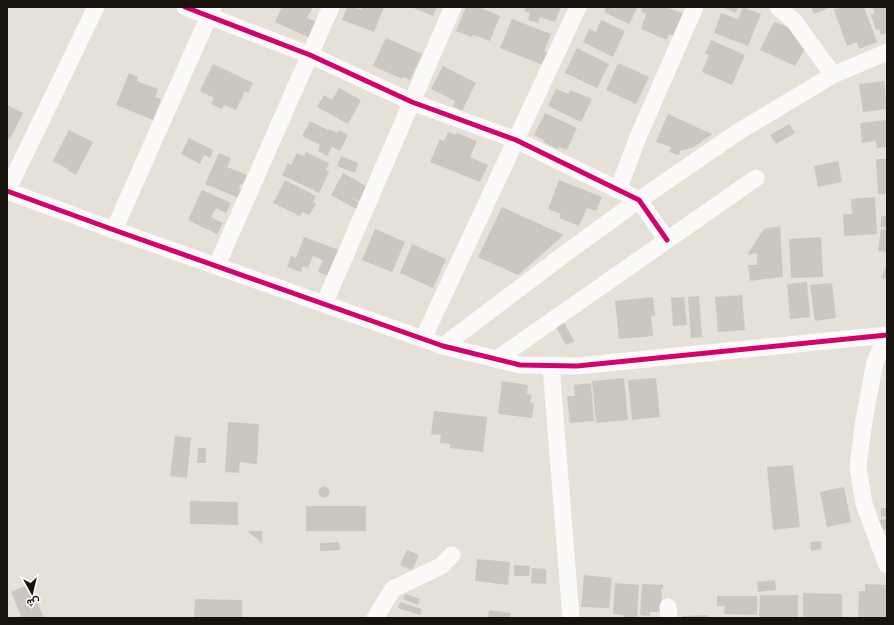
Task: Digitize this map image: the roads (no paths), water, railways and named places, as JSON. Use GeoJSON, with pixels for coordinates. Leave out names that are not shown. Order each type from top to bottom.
{"type":"FeatureCollection","features":[{"type":"Feature","properties":{"kind":"street"},"geometry":{"type":"LineString","coordinates":[[96,7],[7,191],[443,346],[520,365],[577,366],[887,335],[875,362],[864,420],[858,467],[864,504],[887,565]]}},
{"type":"Feature","properties":{"kind":"street"},"geometry":{"type":"LineString","coordinates":[[185,7],[211,12],[310,55],[412,102],[516,140],[639,200],[667,240]]}},
{"type":"Feature","properties":{"kind":"street"},"geometry":{"type":"LineString","coordinates":[[217,266],[331,7]]}},
{"type":"Feature","properties":{"kind":"street"},"geometry":{"type":"LineString","coordinates":[[324,304],[453,7]]}},
{"type":"Feature","properties":{"kind":"street"},"geometry":{"type":"LineString","coordinates":[[423,338],[578,7]]}},
{"type":"Feature","properties":{"kind":"street"},"geometry":{"type":"LineString","coordinates":[[618,190],[638,137],[695,7]]}},
{"type":"Feature","properties":{"kind":"street"},"geometry":{"type":"LineString","coordinates":[[778,7],[794,21],[834,75]]}},
{"type":"Feature","properties":{"kind":"street"},"geometry":{"type":"LineString","coordinates":[[114,230],[211,12]]}},
{"type":"Feature","properties":{"kind":"street"},"geometry":{"type":"LineString","coordinates":[[443,346],[570,250],[639,200],[738,132],[834,75],[887,52]]}},
{"type":"Feature","properties":{"kind":"street"},"geometry":{"type":"LineString","coordinates":[[497,360],[756,178]]}},
{"type":"Feature","properties":{"kind":"street"},"geometry":{"type":"LineString","coordinates":[[550,366],[571,618]]}},
{"type":"Feature","properties":{"kind":"street"},"geometry":{"type":"LineString","coordinates":[[375,618],[393,588],[441,566],[452,555]]}}]}
